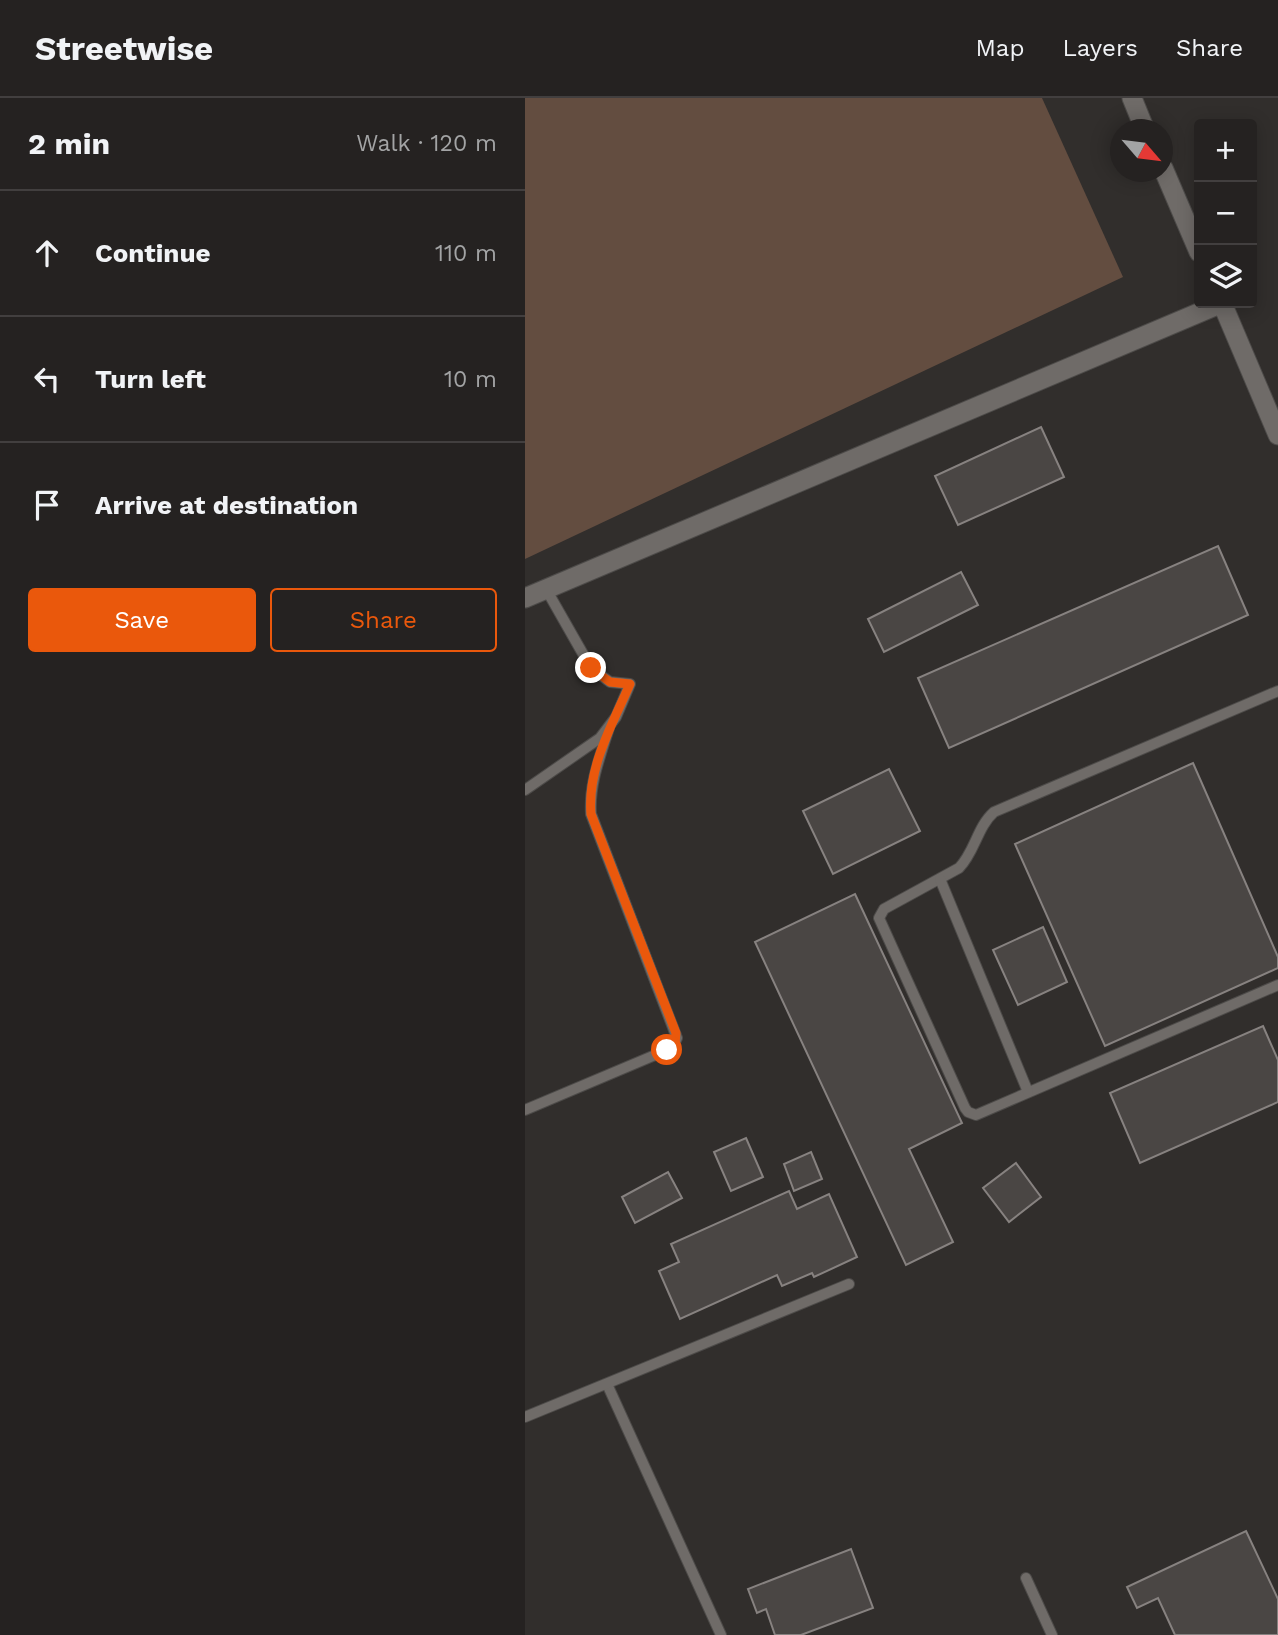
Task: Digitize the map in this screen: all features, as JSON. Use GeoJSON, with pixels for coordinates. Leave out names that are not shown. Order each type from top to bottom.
{"type":"FeatureCollection","features":[{"type":"Feature","properties":{"kind":"street"},"geometry":{"type":"LineString","coordinates":[[1132,98],[1141,119]]}},
{"type":"Feature","properties":{"kind":"street"},"geometry":{"type":"LineString","coordinates":[[1169,182],[1196,245]]}},
{"type":"Feature","properties":{"kind":"street"},"geometry":{"type":"LineString","coordinates":[[525,598],[1222,303],[1278,435]]}},
{"type":"Feature","properties":{"kind":"lane"},"geometry":{"type":"LineString","coordinates":[[525,1110],[667,1050],[677,1038],[591,814],[593,780],[609,728],[630,684],[610,682],[591,668],[546,589]]}},
{"type":"Feature","properties":{"kind":"lane"},"geometry":{"type":"LineString","coordinates":[[1278,691],[994,812],[986,821],[966,862],[884,909],[879,918],[968,1112],[976,1115],[1278,985]]}},
{"type":"Feature","properties":{"kind":"lane"},"geometry":{"type":"LineString","coordinates":[[525,790],[600,738],[609,728]]}},
{"type":"Feature","properties":{"kind":"lane"},"geometry":{"type":"LineString","coordinates":[[940,879],[1028,1092]]}},
{"type":"Feature","properties":{"kind":"lane"},"geometry":{"type":"LineString","coordinates":[[525,1417],[849,1284]]}},
{"type":"Feature","properties":{"kind":"lane"},"geometry":{"type":"LineString","coordinates":[[607,1384],[721,1635]]}},
{"type":"Feature","properties":{"kind":"lane"},"geometry":{"type":"LineString","coordinates":[[1026,1578],[1052,1635]]}},
{"type":"Feature","properties":{"kind":"shaded area"},"geometry":{"type":"Polygon","coordinates":[[[525,98],[1042,98],[1123,277],[525,559],[525,98]]]}},
{"type":"Feature","properties":{"kind":"building"},"geometry":{"type":"Polygon","coordinates":[[[1041,427],[1064,477],[958,525],[935,476],[1041,427]]]}},
{"type":"Feature","properties":{"kind":"building"},"geometry":{"type":"Polygon","coordinates":[[[1218,546],[1248,615],[949,748],[918,678],[1218,546]]]}},
{"type":"Feature","properties":{"kind":"building"},"geometry":{"type":"Polygon","coordinates":[[[961,572],[978,605],[884,652],[868,619],[961,572]]]}},
{"type":"Feature","properties":{"kind":"building"},"geometry":{"type":"Polygon","coordinates":[[[1193,763],[1278,957],[1278,968],[1105,1046],[1015,844],[1193,763]]]}},
{"type":"Feature","properties":{"kind":"building"},"geometry":{"type":"Polygon","coordinates":[[[889,769],[920,831],[833,874],[803,811],[889,769]]]}},
{"type":"Feature","properties":{"kind":"building"},"geometry":{"type":"Polygon","coordinates":[[[855,894],[962,1123],[909,1149],[953,1242],[906,1265],[755,942],[855,894]]]}},
{"type":"Feature","properties":{"kind":"building"},"geometry":{"type":"Polygon","coordinates":[[[1043,927],[1067,982],[1018,1005],[993,950],[1043,927]]]}},
{"type":"Feature","properties":{"kind":"building"},"geometry":{"type":"Polygon","coordinates":[[[1263,1026],[1278,1060],[1278,1102],[1140,1163],[1110,1093],[1263,1026]]]}},
{"type":"Feature","properties":{"kind":"building"},"geometry":{"type":"Polygon","coordinates":[[[746,1138],[763,1177],[731,1191],[714,1152],[746,1138]]]}},
{"type":"Feature","properties":{"kind":"building"},"geometry":{"type":"Polygon","coordinates":[[[811,1152],[822,1179],[794,1191],[784,1164],[811,1152]]]}},
{"type":"Feature","properties":{"kind":"building"},"geometry":{"type":"Polygon","coordinates":[[[1016,1163],[1041,1197],[1009,1222],[983,1188],[1016,1163]]]}},
{"type":"Feature","properties":{"kind":"building"},"geometry":{"type":"Polygon","coordinates":[[[668,1172],[682,1198],[635,1223],[622,1197],[668,1172]]]}},
{"type":"Feature","properties":{"kind":"building"},"geometry":{"type":"Polygon","coordinates":[[[789,1191],[797,1209],[829,1194],[857,1257],[814,1277],[812,1273],[782,1286],[777,1275],[680,1319],[659,1271],[679,1262],[671,1244],[789,1191]]]}},
{"type":"Feature","properties":{"kind":"building"},"geometry":{"type":"Polygon","coordinates":[[[1246,1531],[1278,1599],[1278,1635],[1175,1635],[1158,1598],[1137,1608],[1127,1587],[1246,1531]]]}},
{"type":"Feature","properties":{"kind":"building"},"geometry":{"type":"Polygon","coordinates":[[[851,1549],[873,1608],[801,1635],[775,1635],[766,1609],[757,1613],[748,1589],[851,1549]]]}},
{"type":"Feature","properties":{"kind":"route"},"geometry":{"type":"LineString","coordinates":[[591,668],[610,682],[630,684],[609,728],[593,780],[591,814],[676,1033],[675,1043],[667,1050]]}}]}
